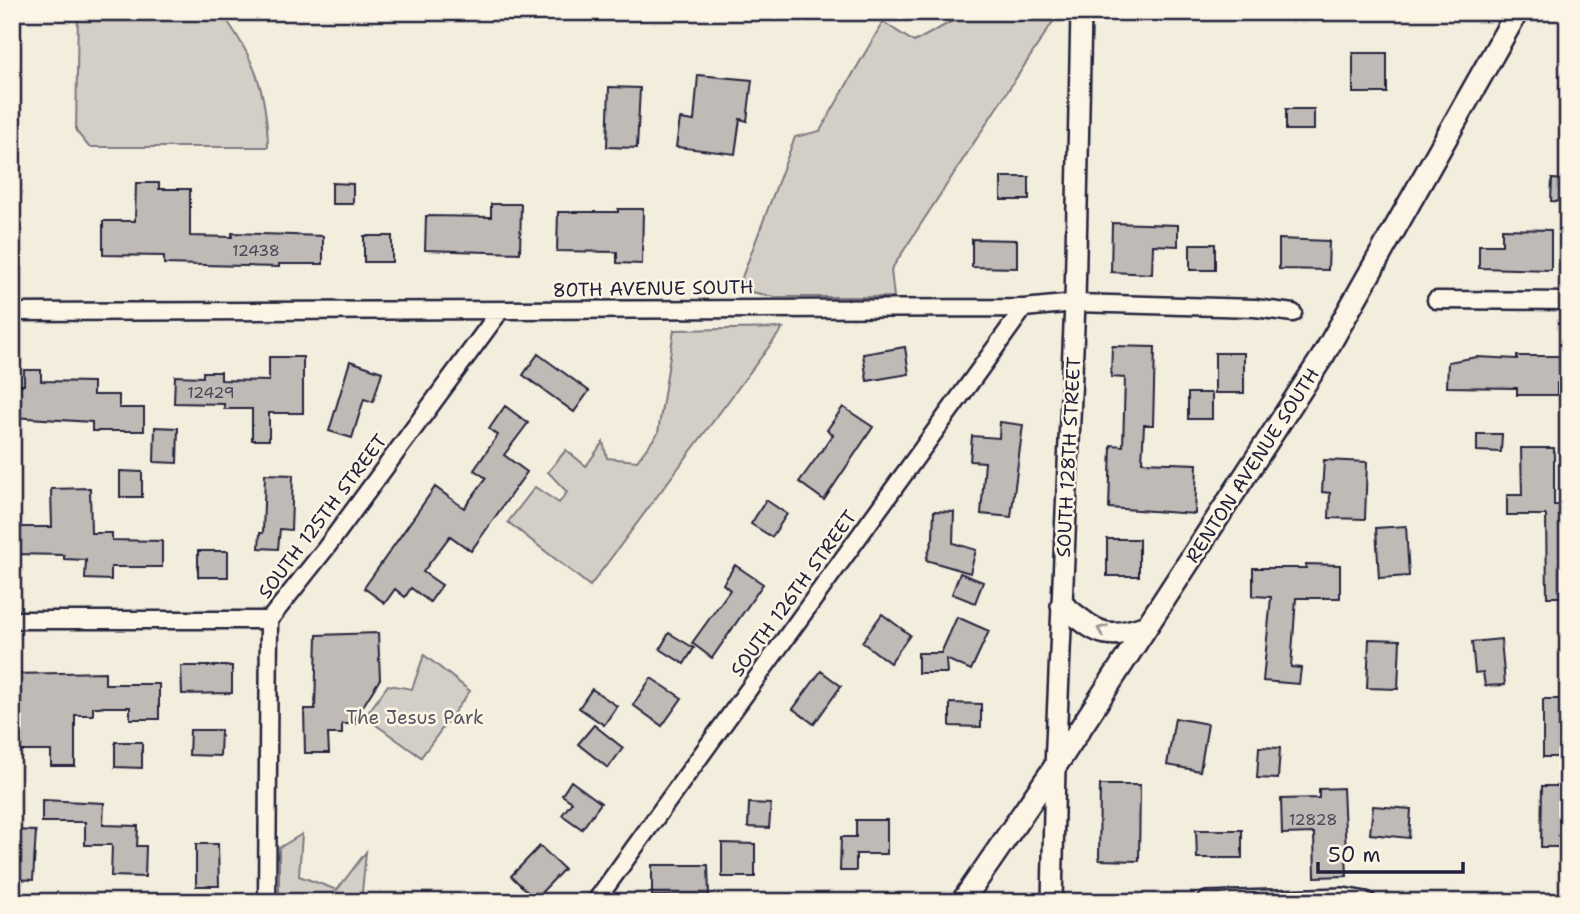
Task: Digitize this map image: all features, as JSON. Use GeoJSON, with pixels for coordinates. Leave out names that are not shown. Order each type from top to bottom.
{"type":"FeatureCollection","features":[{"type":"Feature","properties":{"kind":"main road","name":"RENTON AVENUE SOUTH"},"geometry":{"type":"LineString","coordinates":[[962,902],[1055,767],[1323,356],[1517,12]]}},
{"type":"Feature","properties":{"kind":"main road"},"geometry":{"type":"LineString","coordinates":[[1062,606],[1101,632],[1119,636],[1147,626]]}},
{"type":"Feature","properties":{"kind":"street","name":"SOUTH 128TH STREET"},"geometry":{"type":"LineString","coordinates":[[1052,902],[1055,767],[1075,303],[1081,12]]}},
{"type":"Feature","properties":{"kind":"street"},"geometry":{"type":"LineString","coordinates":[[1436,300],[1568,301]]}},
{"type":"Feature","properties":{"kind":"street","name":"80TH AVENUE SOUTH"},"geometry":{"type":"LineString","coordinates":[[12,312],[1024,308],[1075,303],[1255,308],[1293,313]]}},
{"type":"Feature","properties":{"kind":"street","name":"SOUTH 126TH STREET"},"geometry":{"type":"LineString","coordinates":[[595,902],[1024,308]]}},
{"type":"Feature","properties":{"kind":"street","name":"SOUTH 125TH STREET"},"geometry":{"type":"LineString","coordinates":[[267,902],[269,620],[326,548],[500,311]]}},
{"type":"Feature","properties":{"kind":"street"},"geometry":{"type":"LineString","coordinates":[[12,620],[269,620]]}},
{"type":"Feature","properties":{"kind":"street"},"geometry":{"type":"LineString","coordinates":[[1208,902],[1343,898],[1366,902]]}},
{"type":"Feature","properties":{"kind":"green space"},"geometry":{"type":"Polygon","coordinates":[[[78,12],[221,12],[242,44],[256,75],[265,109],[268,147],[89,147],[76,131],[78,12]]]}},
{"type":"Feature","properties":{"kind":"green space"},"geometry":{"type":"Polygon","coordinates":[[[969,12],[1053,12],[1054,20],[891,270],[894,297],[775,297],[747,291],[741,280],[795,137],[820,131],[883,22],[914,42],[969,12]]]}},
{"type":"Feature","properties":{"kind":"green space"},"geometry":{"type":"Polygon","coordinates":[[[783,328],[590,586],[508,522],[535,487],[559,503],[567,492],[548,472],[566,450],[586,466],[603,442],[607,458],[637,461],[658,433],[674,330],[783,328]]]}},
{"type":"Feature","properties":{"kind":"green space","name":"The Jesus Park"},"geometry":{"type":"Polygon","coordinates":[[[424,655],[470,691],[421,757],[365,717],[388,685],[412,689],[424,655]]]}},
{"type":"Feature","properties":{"kind":"green space"},"geometry":{"type":"Polygon","coordinates":[[[302,834],[299,876],[337,890],[366,852],[361,902],[279,902],[279,848],[302,834]]]}},
{"type":"Feature","properties":{"kind":"building"},"geometry":{"type":"Polygon","coordinates":[[[1353,53],[1387,53],[1387,93],[1353,93],[1353,53]]]}},
{"type":"Feature","properties":{"kind":"building"},"geometry":{"type":"Polygon","coordinates":[[[698,75],[752,80],[747,121],[740,119],[735,154],[676,147],[680,119],[694,121],[698,75]]]}},
{"type":"Feature","properties":{"kind":"building"},"geometry":{"type":"Polygon","coordinates":[[[609,87],[640,88],[637,148],[607,147],[609,87]]]}},
{"type":"Feature","properties":{"kind":"building"},"geometry":{"type":"Polygon","coordinates":[[[1286,109],[1314,109],[1314,130],[1286,130],[1286,109]]]}},
{"type":"Feature","properties":{"kind":"building"},"geometry":{"type":"Polygon","coordinates":[[[1001,177],[1029,177],[1029,200],[1001,200],[1001,177]]]}},
{"type":"Feature","properties":{"kind":"building"},"geometry":{"type":"Polygon","coordinates":[[[1552,179],[1568,180],[1568,202],[1551,201],[1552,179]]]}},
{"type":"Feature","properties":{"kind":"building"},"geometry":{"type":"Polygon","coordinates":[[[136,183],[159,183],[159,189],[190,189],[190,236],[232,237],[232,233],[323,236],[323,264],[279,264],[279,267],[164,264],[164,256],[103,255],[103,221],[135,221],[136,183]]]}},
{"type":"Feature","properties":{"kind":"building"},"geometry":{"type":"Polygon","coordinates":[[[332,183],[353,184],[353,204],[332,204],[332,183]]]}},
{"type":"Feature","properties":{"kind":"building"},"geometry":{"type":"Polygon","coordinates":[[[491,204],[521,204],[520,253],[425,250],[426,216],[491,217],[491,204]]]}},
{"type":"Feature","properties":{"kind":"building"},"geometry":{"type":"Polygon","coordinates":[[[618,209],[643,209],[642,264],[617,263],[617,252],[557,251],[558,212],[618,212],[618,209]]]}},
{"type":"Feature","properties":{"kind":"building"},"geometry":{"type":"Polygon","coordinates":[[[1112,223],[1178,225],[1178,246],[1153,245],[1152,274],[1111,272],[1112,223]]]}},
{"type":"Feature","properties":{"kind":"building"},"geometry":{"type":"Polygon","coordinates":[[[1502,229],[1551,230],[1551,270],[1479,268],[1479,245],[1502,245],[1502,229]]]}},
{"type":"Feature","properties":{"kind":"building"},"geometry":{"type":"Polygon","coordinates":[[[364,236],[392,236],[392,262],[364,262],[364,236]]]}},
{"type":"Feature","properties":{"kind":"building"},"geometry":{"type":"Polygon","coordinates":[[[972,239],[1017,240],[1017,268],[972,267],[972,239]]]}},
{"type":"Feature","properties":{"kind":"building"},"geometry":{"type":"Polygon","coordinates":[[[1279,239],[1329,241],[1328,270],[1279,269],[1279,239]]]}},
{"type":"Feature","properties":{"kind":"building"},"geometry":{"type":"Polygon","coordinates":[[[1190,244],[1215,244],[1215,270],[1190,270],[1190,244]]]}},
{"type":"Feature","properties":{"kind":"building"},"geometry":{"type":"Polygon","coordinates":[[[1112,346],[1155,347],[1153,425],[1144,425],[1142,462],[1197,464],[1195,514],[1109,508],[1111,445],[1123,446],[1125,378],[1111,377],[1112,346]]]}},
{"type":"Feature","properties":{"kind":"building"},"geometry":{"type":"Polygon","coordinates":[[[905,347],[909,374],[867,381],[863,354],[905,347]]]}},
{"type":"Feature","properties":{"kind":"building"},"geometry":{"type":"Polygon","coordinates":[[[1215,353],[1244,353],[1244,393],[1215,393],[1215,353]]]}},
{"type":"Feature","properties":{"kind":"building"},"geometry":{"type":"Polygon","coordinates":[[[538,354],[589,391],[574,412],[523,375],[538,354]]]}},
{"type":"Feature","properties":{"kind":"building"},"geometry":{"type":"Polygon","coordinates":[[[1517,356],[1568,356],[1568,384],[1557,383],[1557,395],[1517,395],[1517,388],[1447,387],[1448,362],[1477,357],[1517,359],[1517,356]]]}},
{"type":"Feature","properties":{"kind":"building"},"geometry":{"type":"Polygon","coordinates":[[[269,357],[303,357],[303,413],[269,413],[269,440],[252,440],[252,409],[224,409],[224,404],[174,403],[175,376],[203,377],[203,372],[221,372],[221,380],[269,381],[269,357]]]}},
{"type":"Feature","properties":{"kind":"building"},"geometry":{"type":"Polygon","coordinates":[[[350,361],[382,372],[373,402],[364,399],[352,438],[329,431],[350,361]]]}},
{"type":"Feature","properties":{"kind":"building"},"geometry":{"type":"Polygon","coordinates":[[[24,370],[41,370],[41,381],[93,382],[93,395],[119,395],[119,408],[144,408],[144,431],[92,431],[92,422],[12,417],[12,385],[24,385],[24,370]]]}},
{"type":"Feature","properties":{"kind":"building"},"geometry":{"type":"Polygon","coordinates":[[[1188,393],[1212,393],[1212,419],[1188,419],[1188,393]]]}},
{"type":"Feature","properties":{"kind":"building"},"geometry":{"type":"Polygon","coordinates":[[[505,406],[528,423],[504,455],[527,472],[471,551],[450,536],[423,572],[442,585],[430,602],[411,588],[405,597],[395,589],[385,603],[364,588],[435,487],[464,508],[486,478],[474,470],[498,435],[489,429],[505,406]]]}},
{"type":"Feature","properties":{"kind":"building"},"geometry":{"type":"Polygon","coordinates":[[[843,407],[873,427],[824,500],[799,482],[833,435],[827,430],[843,407]]]}},
{"type":"Feature","properties":{"kind":"building"},"geometry":{"type":"Polygon","coordinates":[[[1000,422],[1023,425],[1011,517],[981,514],[985,462],[970,461],[972,436],[999,438],[1000,422]]]}},
{"type":"Feature","properties":{"kind":"building"},"geometry":{"type":"Polygon","coordinates":[[[155,427],[178,428],[177,463],[154,462],[155,427]]]}},
{"type":"Feature","properties":{"kind":"building"},"geometry":{"type":"Polygon","coordinates":[[[1477,434],[1502,434],[1501,452],[1477,451],[1477,434]]]}},
{"type":"Feature","properties":{"kind":"building"},"geometry":{"type":"Polygon","coordinates":[[[1521,448],[1554,448],[1554,505],[1568,505],[1568,597],[1547,597],[1546,515],[1507,515],[1507,495],[1522,495],[1521,448]]]}},
{"type":"Feature","properties":{"kind":"building"},"geometry":{"type":"Polygon","coordinates":[[[1324,460],[1367,462],[1365,519],[1329,518],[1330,493],[1322,492],[1324,460]]]}},
{"type":"Feature","properties":{"kind":"building"},"geometry":{"type":"Polygon","coordinates":[[[120,471],[142,472],[142,497],[120,497],[120,471]]]}},
{"type":"Feature","properties":{"kind":"building"},"geometry":{"type":"Polygon","coordinates":[[[265,474],[293,475],[291,530],[280,529],[278,549],[259,548],[260,533],[263,533],[265,474]]]}},
{"type":"Feature","properties":{"kind":"building"},"geometry":{"type":"Polygon","coordinates":[[[90,488],[91,533],[112,533],[112,540],[162,541],[162,567],[111,567],[111,580],[85,579],[86,560],[64,559],[64,555],[12,554],[12,527],[52,527],[51,489],[90,488]]]}},
{"type":"Feature","properties":{"kind":"building"},"geometry":{"type":"Polygon","coordinates":[[[766,500],[787,514],[772,537],[751,524],[766,500]]]}},
{"type":"Feature","properties":{"kind":"building"},"geometry":{"type":"Polygon","coordinates":[[[934,511],[954,512],[953,543],[976,550],[970,573],[926,560],[933,538],[934,511]]]}},
{"type":"Feature","properties":{"kind":"building"},"geometry":{"type":"Polygon","coordinates":[[[1406,526],[1409,576],[1379,578],[1376,528],[1406,526]]]}},
{"type":"Feature","properties":{"kind":"building"},"geometry":{"type":"Polygon","coordinates":[[[1107,539],[1139,539],[1139,576],[1107,576],[1107,539]]]}},
{"type":"Feature","properties":{"kind":"building"},"geometry":{"type":"Polygon","coordinates":[[[198,551],[228,551],[228,577],[198,577],[198,551]]]}},
{"type":"Feature","properties":{"kind":"building"},"geometry":{"type":"Polygon","coordinates":[[[1306,564],[1340,565],[1340,598],[1296,598],[1291,667],[1301,668],[1299,684],[1263,681],[1271,597],[1253,596],[1253,568],[1306,568],[1306,564]]]}},
{"type":"Feature","properties":{"kind":"building"},"geometry":{"type":"Polygon","coordinates":[[[735,565],[763,584],[712,658],[692,643],[730,590],[723,584],[735,565]]]}},
{"type":"Feature","properties":{"kind":"building"},"geometry":{"type":"Polygon","coordinates":[[[960,573],[983,582],[975,603],[952,594],[960,573]]]}},
{"type":"Feature","properties":{"kind":"building"},"geometry":{"type":"Polygon","coordinates":[[[882,614],[910,635],[890,663],[862,642],[882,614]]]}},
{"type":"Feature","properties":{"kind":"building"},"geometry":{"type":"Polygon","coordinates":[[[957,617],[989,631],[971,670],[946,659],[947,673],[918,673],[918,653],[941,653],[957,617]]]}},
{"type":"Feature","properties":{"kind":"building"},"geometry":{"type":"Polygon","coordinates":[[[378,633],[380,679],[355,719],[355,724],[342,724],[342,734],[328,734],[329,753],[305,753],[304,709],[315,709],[317,635],[378,633]]]}},
{"type":"Feature","properties":{"kind":"building"},"geometry":{"type":"Polygon","coordinates":[[[669,633],[694,648],[684,664],[660,649],[669,633]]]}},
{"type":"Feature","properties":{"kind":"building"},"geometry":{"type":"Polygon","coordinates":[[[1369,639],[1400,640],[1398,689],[1367,688],[1369,639]]]}},
{"type":"Feature","properties":{"kind":"building"},"geometry":{"type":"Polygon","coordinates":[[[1501,639],[1505,685],[1485,686],[1483,672],[1475,673],[1472,642],[1501,639]]]}},
{"type":"Feature","properties":{"kind":"building"},"geometry":{"type":"Polygon","coordinates":[[[181,666],[232,666],[232,693],[182,694],[181,666]]]}},
{"type":"Feature","properties":{"kind":"building"},"geometry":{"type":"Polygon","coordinates":[[[821,671],[841,686],[814,724],[793,709],[821,671]]]}},
{"type":"Feature","properties":{"kind":"building"},"geometry":{"type":"Polygon","coordinates":[[[105,672],[105,684],[159,684],[159,719],[130,719],[130,707],[93,707],[93,715],[75,715],[75,766],[51,766],[51,751],[12,751],[15,674],[105,672]]]}},
{"type":"Feature","properties":{"kind":"building"},"geometry":{"type":"Polygon","coordinates":[[[651,678],[682,698],[662,726],[633,705],[651,678]]]}},
{"type":"Feature","properties":{"kind":"building"},"geometry":{"type":"Polygon","coordinates":[[[592,689],[617,706],[604,725],[579,708],[592,689]]]}},
{"type":"Feature","properties":{"kind":"building"},"geometry":{"type":"Polygon","coordinates":[[[1543,699],[1568,699],[1568,757],[1543,757],[1543,699]]]}},
{"type":"Feature","properties":{"kind":"building"},"geometry":{"type":"Polygon","coordinates":[[[950,703],[981,704],[981,727],[950,726],[950,703]]]}},
{"type":"Feature","properties":{"kind":"building"},"geometry":{"type":"Polygon","coordinates":[[[1175,718],[1208,724],[1200,771],[1167,765],[1175,718]]]}},
{"type":"Feature","properties":{"kind":"building"},"geometry":{"type":"Polygon","coordinates":[[[594,725],[623,748],[608,768],[578,744],[594,725]]]}},
{"type":"Feature","properties":{"kind":"building"},"geometry":{"type":"Polygon","coordinates":[[[190,730],[221,730],[220,756],[189,755],[190,730]]]}},
{"type":"Feature","properties":{"kind":"building"},"geometry":{"type":"Polygon","coordinates":[[[115,742],[142,742],[142,768],[115,767],[115,742]]]}},
{"type":"Feature","properties":{"kind":"building"},"geometry":{"type":"Polygon","coordinates":[[[1259,747],[1280,748],[1278,779],[1257,778],[1259,747]]]}},
{"type":"Feature","properties":{"kind":"building"},"geometry":{"type":"Polygon","coordinates":[[[571,781],[601,803],[582,829],[562,815],[572,802],[562,795],[571,781]]]}},
{"type":"Feature","properties":{"kind":"building"},"geometry":{"type":"Polygon","coordinates":[[[1100,785],[1140,785],[1139,861],[1099,860],[1100,785]]]}},
{"type":"Feature","properties":{"kind":"building"},"geometry":{"type":"Polygon","coordinates":[[[1542,786],[1568,786],[1568,847],[1541,847],[1542,786]]]}},
{"type":"Feature","properties":{"kind":"building"},"geometry":{"type":"Polygon","coordinates":[[[1343,788],[1347,876],[1315,877],[1314,833],[1282,834],[1281,799],[1319,798],[1319,789],[1343,788]]]}},
{"type":"Feature","properties":{"kind":"building"},"geometry":{"type":"Polygon","coordinates":[[[42,800],[104,803],[103,825],[138,826],[137,846],[146,846],[145,877],[111,876],[112,845],[85,845],[85,822],[42,822],[42,800]]]}},
{"type":"Feature","properties":{"kind":"building"},"geometry":{"type":"Polygon","coordinates":[[[749,803],[771,804],[769,828],[748,827],[749,803]]]}},
{"type":"Feature","properties":{"kind":"building"},"geometry":{"type":"Polygon","coordinates":[[[1373,806],[1411,809],[1409,838],[1370,834],[1373,806]]]}},
{"type":"Feature","properties":{"kind":"building"},"geometry":{"type":"Polygon","coordinates":[[[856,820],[887,820],[887,854],[856,854],[856,871],[840,871],[841,837],[856,837],[856,820]]]}},
{"type":"Feature","properties":{"kind":"building"},"geometry":{"type":"Polygon","coordinates":[[[12,830],[36,831],[33,880],[12,879],[12,830]]]}},
{"type":"Feature","properties":{"kind":"building"},"geometry":{"type":"Polygon","coordinates":[[[1196,830],[1242,830],[1242,858],[1197,858],[1196,830]]]}},
{"type":"Feature","properties":{"kind":"building"},"geometry":{"type":"Polygon","coordinates":[[[722,843],[755,844],[755,877],[722,877],[722,843]]]}},
{"type":"Feature","properties":{"kind":"building"},"geometry":{"type":"Polygon","coordinates":[[[196,844],[218,844],[219,886],[196,886],[196,844]]]}},
{"type":"Feature","properties":{"kind":"building"},"geometry":{"type":"Polygon","coordinates":[[[540,846],[564,869],[535,899],[511,876],[540,846]]]}},
{"type":"Feature","properties":{"kind":"building"},"geometry":{"type":"Polygon","coordinates":[[[652,865],[708,865],[709,895],[652,896],[652,865]]]}}]}
